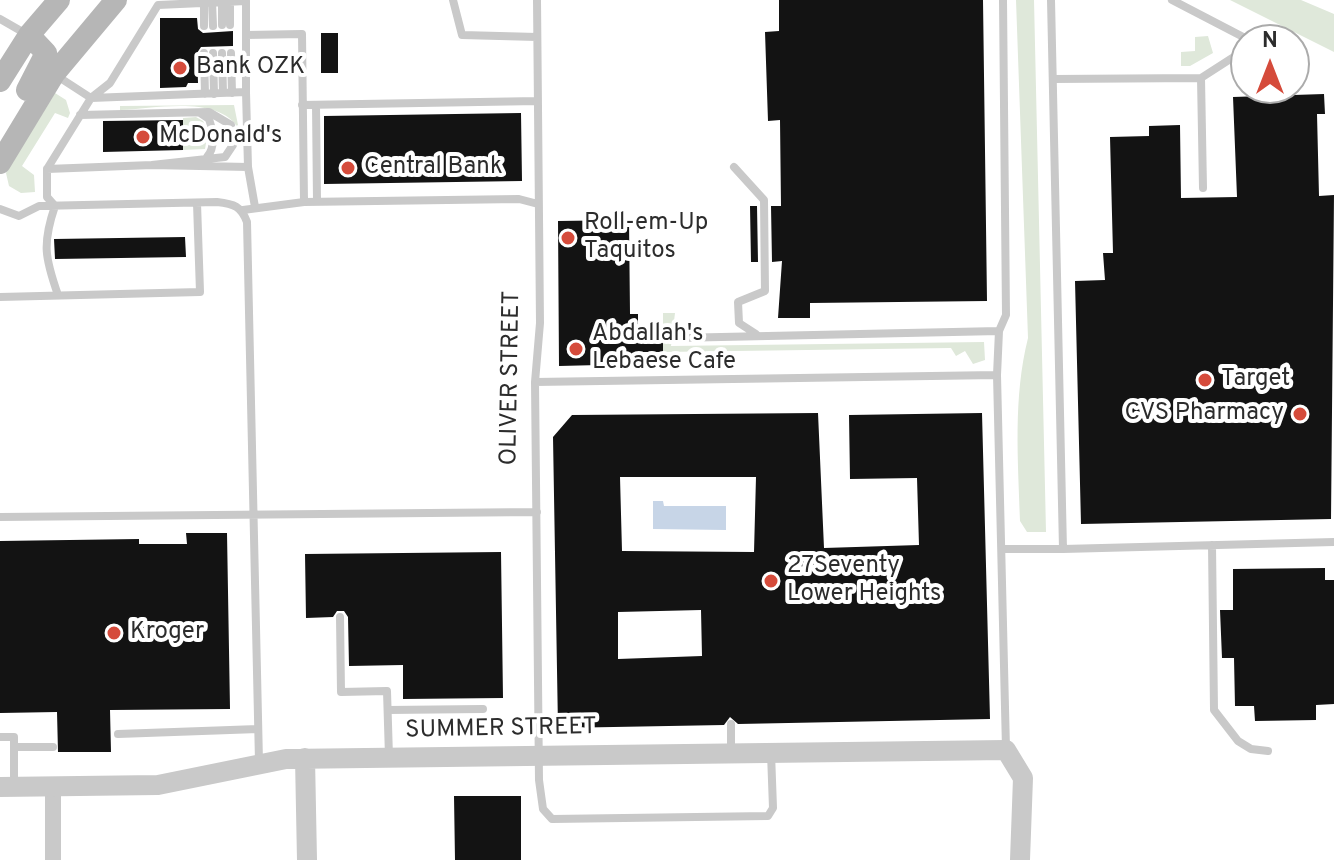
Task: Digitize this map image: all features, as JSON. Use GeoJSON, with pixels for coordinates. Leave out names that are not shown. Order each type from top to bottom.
{"type":"FeatureCollection","features":[{"type":"Feature","properties":{"kind":"main road"},"geometry":{"type":"LineString","coordinates":[[0,81],[29,35],[59,0]]}},
{"type":"Feature","properties":{"kind":"main road"},"geometry":{"type":"LineString","coordinates":[[0,163],[54,74],[116,0]]}},
{"type":"Feature","properties":{"kind":"main road"},"geometry":{"type":"LineString","coordinates":[[0,163],[10,120],[46,53],[29,35]]}},
{"type":"Feature","properties":{"kind":"street","name":"SUMMER STREET"},"geometry":{"type":"LineString","coordinates":[[7,787],[158,785],[259,762],[305,758],[1006,750]]}},
{"type":"Feature","properties":{"kind":"street"},"geometry":{"type":"LineString","coordinates":[[1006,750],[1023,778],[1020,860]]}},
{"type":"Feature","properties":{"kind":"street"},"geometry":{"type":"LineString","coordinates":[[305,758],[307,860]]}},
{"type":"Feature","properties":{"kind":"street"},"geometry":{"type":"LineString","coordinates":[[53,787],[53,860]]}},
{"type":"Feature","properties":{"kind":"lane"},"geometry":{"type":"LineString","coordinates":[[453,0],[462,35],[537,37]]}},
{"type":"Feature","properties":{"kind":"lane","name":"OLIVER STREET"},"geometry":{"type":"LineString","coordinates":[[537,0],[540,323],[535,382],[539,756],[543,809],[552,819],[768,816],[773,808],[771,752]]}},
{"type":"Feature","properties":{"kind":"lane"},"geometry":{"type":"LineString","coordinates":[[1003,0],[1006,315],[999,331],[997,375],[1006,750]]}},
{"type":"Feature","properties":{"kind":"lane"},"geometry":{"type":"LineString","coordinates":[[1051,0],[1063,549]]}},
{"type":"Feature","properties":{"kind":"lane"},"geometry":{"type":"LineString","coordinates":[[1172,0],[1230,30]]}},
{"type":"Feature","properties":{"kind":"lane"},"geometry":{"type":"LineString","coordinates":[[55,206],[47,197],[47,169],[91,98],[110,83],[158,5],[246,1],[248,167],[255,207]]}},
{"type":"Feature","properties":{"kind":"lane"},"geometry":{"type":"LineString","coordinates":[[217,2],[217,26],[217,2]]}},
{"type":"Feature","properties":{"kind":"lane"},"geometry":{"type":"LineString","coordinates":[[0,19],[29,35]]}},
{"type":"Feature","properties":{"kind":"lane"},"geometry":{"type":"LineString","coordinates":[[246,35],[302,34],[304,202]]}},
{"type":"Feature","properties":{"kind":"lane"},"geometry":{"type":"LineString","coordinates":[[218,93],[218,53],[218,93]]}},
{"type":"Feature","properties":{"kind":"lane"},"geometry":{"type":"LineString","coordinates":[[1053,79],[1201,78],[1230,59]]}},
{"type":"Feature","properties":{"kind":"lane"},"geometry":{"type":"LineString","coordinates":[[54,74],[91,98],[246,92]]}},
{"type":"Feature","properties":{"kind":"lane"},"geometry":{"type":"LineString","coordinates":[[1201,78],[1203,188]]}},
{"type":"Feature","properties":{"kind":"lane"},"geometry":{"type":"LineString","coordinates":[[302,105],[538,101]]}},
{"type":"Feature","properties":{"kind":"lane"},"geometry":{"type":"LineString","coordinates":[[316,105],[317,201]]}},
{"type":"Feature","properties":{"kind":"lane"},"geometry":{"type":"LineString","coordinates":[[199,113],[209,119],[213,133],[213,146],[207,157]]}},
{"type":"Feature","properties":{"kind":"lane"},"geometry":{"type":"LineString","coordinates":[[47,169],[152,165],[225,157],[233,145],[233,131],[219,115],[80,115]]}},
{"type":"Feature","properties":{"kind":"lane"},"geometry":{"type":"LineString","coordinates":[[152,165],[179,168],[248,167]]}},
{"type":"Feature","properties":{"kind":"lane"},"geometry":{"type":"LineString","coordinates":[[734,167],[764,200],[765,291],[738,302],[739,323],[749,332],[764,336]]}},
{"type":"Feature","properties":{"kind":"lane"},"geometry":{"type":"LineString","coordinates":[[243,210],[317,201],[519,199],[538,204]]}},
{"type":"Feature","properties":{"kind":"lane"},"geometry":{"type":"LineString","coordinates":[[0,297],[200,292],[197,203]]}},
{"type":"Feature","properties":{"kind":"lane"},"geometry":{"type":"LineString","coordinates":[[0,209],[19,216],[39,206],[197,203],[233,204],[243,210],[247,222],[259,762]]}},
{"type":"Feature","properties":{"kind":"lane"},"geometry":{"type":"LineString","coordinates":[[55,206],[45,236],[45,260],[58,295]]}},
{"type":"Feature","properties":{"kind":"lane"},"geometry":{"type":"LineString","coordinates":[[675,338],[999,331]]}},
{"type":"Feature","properties":{"kind":"lane"},"geometry":{"type":"LineString","coordinates":[[535,382],[997,375]]}},
{"type":"Feature","properties":{"kind":"lane"},"geometry":{"type":"LineString","coordinates":[[0,517],[537,512]]}},
{"type":"Feature","properties":{"kind":"lane"},"geometry":{"type":"LineString","coordinates":[[1003,549],[1334,542]]}},
{"type":"Feature","properties":{"kind":"lane"},"geometry":{"type":"LineString","coordinates":[[1212,545],[1214,710],[1238,741],[1251,749],[1268,751]]}},
{"type":"Feature","properties":{"kind":"lane"},"geometry":{"type":"LineString","coordinates":[[340,617],[341,692],[387,691],[389,757]]}},
{"type":"Feature","properties":{"kind":"lane"},"geometry":{"type":"LineString","coordinates":[[388,710],[483,709]]}},
{"type":"Feature","properties":{"kind":"lane"},"geometry":{"type":"LineString","coordinates":[[731,724],[731,752]]}},
{"type":"Feature","properties":{"kind":"lane"},"geometry":{"type":"LineString","coordinates":[[118,734],[258,729]]}},
{"type":"Feature","properties":{"kind":"lane"},"geometry":{"type":"LineString","coordinates":[[0,737],[14,737],[7,787]]}},
{"type":"Feature","properties":{"kind":"lane"},"geometry":{"type":"LineString","coordinates":[[14,747],[53,747]]}},
{"type":"Feature","properties":{"kind":"shaded area"},"geometry":{"type":"Polygon","coordinates":[[[1016,0],[1034,0],[1046,532],[1027,532],[1020,521],[1018,406],[1028,338],[1016,0]]]}},
{"type":"Feature","properties":{"kind":"shaded area"},"geometry":{"type":"Polygon","coordinates":[[[1230,0],[1301,0],[1334,14],[1334,52],[1310,40],[1310,24],[1278,24],[1230,0]]]}},
{"type":"Feature","properties":{"kind":"shaded area"},"geometry":{"type":"Polygon","coordinates":[[[1208,36],[1213,53],[1190,66],[1181,66],[1181,52],[1195,51],[1195,37],[1208,36]]]}},
{"type":"Feature","properties":{"kind":"shaded area"},"geometry":{"type":"Polygon","coordinates":[[[55,93],[66,100],[70,113],[68,118],[55,113],[22,166],[34,175],[35,192],[21,193],[9,186],[6,173],[55,93]]]}},
{"type":"Feature","properties":{"kind":"shaded area"},"geometry":{"type":"Polygon","coordinates":[[[234,105],[239,130],[230,119],[202,108],[168,106],[120,110],[120,106],[234,105]]]}},
{"type":"Feature","properties":{"kind":"shaded area"},"geometry":{"type":"Polygon","coordinates":[[[196,117],[203,121],[208,131],[205,149],[183,150],[183,118],[196,117]]]}},
{"type":"Feature","properties":{"kind":"shaded area"},"geometry":{"type":"Polygon","coordinates":[[[663,313],[675,313],[671,346],[984,342],[985,360],[973,364],[965,351],[956,356],[951,348],[663,352],[663,313]]]}},
{"type":"Feature","properties":{"kind":"water"},"geometry":{"type":"Polygon","coordinates":[[[653,501],[663,501],[664,506],[726,506],[726,530],[653,529],[653,501]]]}},
{"type":"Feature","properties":{"kind":"building"},"geometry":{"type":"Polygon","coordinates":[[[779,0],[983,0],[987,301],[810,303],[810,318],[778,318],[782,261],[772,262],[771,206],[781,206],[780,120],[768,121],[765,32],[779,31],[779,0]]]}},
{"type":"Feature","properties":{"kind":"building","name":"Bank OZK"},"geometry":{"type":"Polygon","coordinates":[[[160,18],[197,18],[198,29],[203,33],[233,31],[233,46],[201,47],[197,53],[198,83],[188,83],[186,87],[160,88],[160,18]]]}},
{"type":"Feature","properties":{"kind":"building"},"geometry":{"type":"Polygon","coordinates":[[[321,33],[338,33],[338,73],[321,73],[321,33]]]}},
{"type":"Feature","properties":{"kind":"building","name":"Target"},"geometry":{"type":"Polygon","coordinates":[[[1310,94],[1324,94],[1325,114],[1317,114],[1319,196],[1334,195],[1331,519],[1081,524],[1075,281],[1105,280],[1103,253],[1113,253],[1110,137],[1149,136],[1149,126],[1180,125],[1181,198],[1237,197],[1233,104],[1310,104],[1310,94]]]}},
{"type":"Feature","properties":{"kind":"building"},"geometry":{"type":"Polygon","coordinates":[[[521,113],[522,181],[324,184],[324,116],[521,113]]]}},
{"type":"Feature","properties":{"kind":"building","name":"McDonald's"},"geometry":{"type":"Polygon","coordinates":[[[183,120],[183,150],[103,152],[103,121],[183,120]]]}},
{"type":"Feature","properties":{"kind":"building"},"geometry":{"type":"Polygon","coordinates":[[[750,206],[757,206],[758,262],[751,262],[750,206]]]}},
{"type":"Feature","properties":{"kind":"building"},"geometry":{"type":"Polygon","coordinates":[[[629,220],[630,314],[638,314],[638,326],[663,326],[663,352],[639,352],[639,364],[559,366],[558,221],[629,220]]]}},
{"type":"Feature","properties":{"kind":"building"},"geometry":{"type":"Polygon","coordinates":[[[185,237],[186,257],[55,259],[54,239],[185,237]]]}},
{"type":"Feature","properties":{"kind":"building","name":"27Seventy Lower Heights"},"geometry":{"type":"Polygon","coordinates":[[[818,413],[824,548],[919,545],[917,478],[850,479],[849,415],[982,413],[990,719],[738,724],[730,717],[724,725],[558,728],[553,437],[572,415],[818,413]],[[620,477],[622,551],[754,552],[756,477],[620,477]],[[701,610],[618,612],[618,659],[702,656],[701,610]]]}},
{"type":"Feature","properties":{"kind":"building","name":"Kroger"},"geometry":{"type":"Polygon","coordinates":[[[186,533],[227,533],[230,709],[110,710],[111,752],[58,752],[57,712],[0,713],[0,541],[139,539],[139,544],[187,544],[186,533]]]}},
{"type":"Feature","properties":{"kind":"building"},"geometry":{"type":"Polygon","coordinates":[[[501,552],[503,698],[403,699],[403,665],[349,666],[348,617],[344,611],[337,611],[333,617],[306,618],[305,554],[501,552]]]}},
{"type":"Feature","properties":{"kind":"building"},"geometry":{"type":"Polygon","coordinates":[[[1325,568],[1325,580],[1334,580],[1334,704],[1316,705],[1316,720],[1255,721],[1254,706],[1235,706],[1234,658],[1222,658],[1220,610],[1233,610],[1233,569],[1325,568]]]}},
{"type":"Feature","properties":{"kind":"building"},"geometry":{"type":"Polygon","coordinates":[[[454,796],[521,796],[521,860],[455,860],[454,796]]]}},
{"type":"Feature","properties":{"kind":"place","name":"Bank OZK"},"geometry":{"type":"Point","coordinates":[180,68]}},
{"type":"Feature","properties":{"kind":"place","name":"McDonald's"},"geometry":{"type":"Point","coordinates":[143,137]}},
{"type":"Feature","properties":{"kind":"place","name":"Central Bank"},"geometry":{"type":"Point","coordinates":[348,168]}},
{"type":"Feature","properties":{"kind":"place","name":"Roll-em-Up Taquitos"},"geometry":{"type":"Point","coordinates":[568,238]}},
{"type":"Feature","properties":{"kind":"place","name":"Abdallah's Lebaese Cafe"},"geometry":{"type":"Point","coordinates":[576,349]}},
{"type":"Feature","properties":{"kind":"place","name":"Target"},"geometry":{"type":"Point","coordinates":[1205,380]}},
{"type":"Feature","properties":{"kind":"place","name":"CVS Pharmacy"},"geometry":{"type":"Point","coordinates":[1300,414]}},
{"type":"Feature","properties":{"kind":"place","name":"27Seventy Lower Heights"},"geometry":{"type":"Point","coordinates":[771,581]}},
{"type":"Feature","properties":{"kind":"place","name":"Kroger"},"geometry":{"type":"Point","coordinates":[114,633]}}]}
